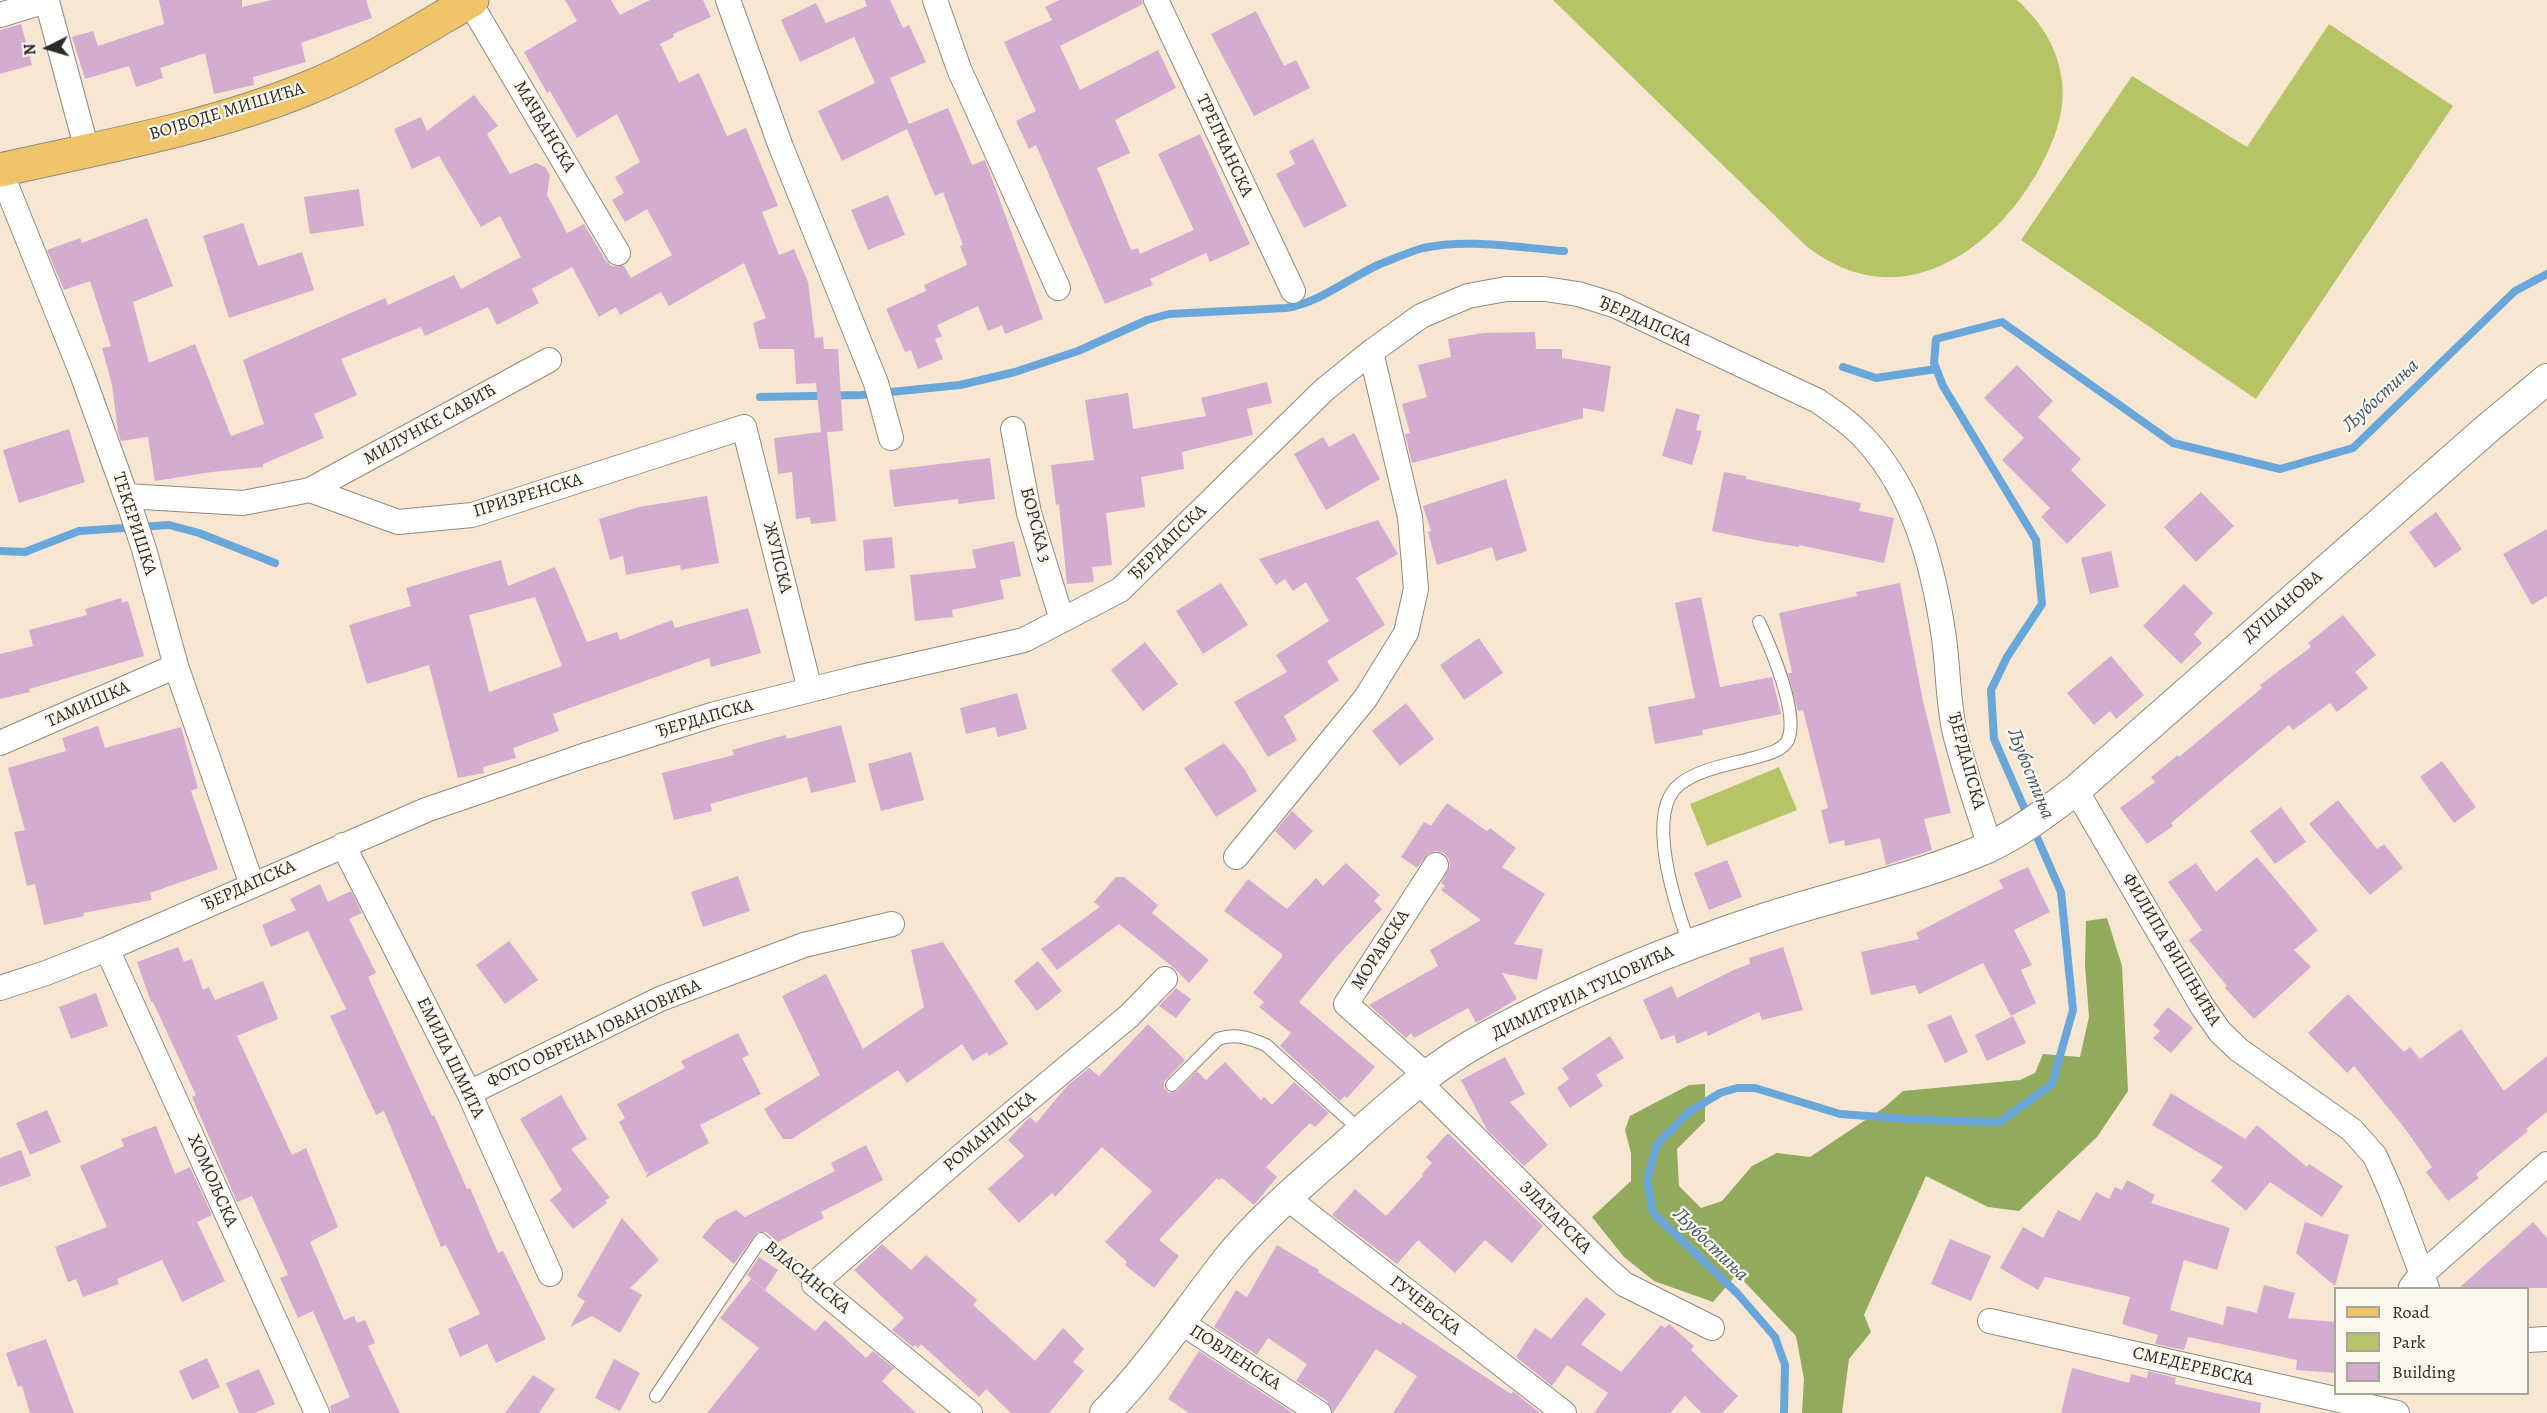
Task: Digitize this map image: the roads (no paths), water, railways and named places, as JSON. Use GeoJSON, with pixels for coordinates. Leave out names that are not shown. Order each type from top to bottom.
{"type":"FeatureCollection","features":[{"type":"Feature","properties":{"kind":"main road","name":"ВОЈВОДЕ МИШИЋА"},"geometry":{"type":"LineString","coordinates":[[0,170],[193,125],[303,90],[385,51],[470,1]]}},
{"type":"Feature","properties":{"kind":"street"},"geometry":{"type":"LineString","coordinates":[[728,0],[781,147],[876,384],[891,438]]}},
{"type":"Feature","properties":{"kind":"street"},"geometry":{"type":"LineString","coordinates":[[935,0],[958,69],[1058,288]]}},
{"type":"Feature","properties":{"kind":"street","name":"ТРЕПЧАНСКА"},"geometry":{"type":"LineString","coordinates":[[1156,0],[1293,291]]}},
{"type":"Feature","properties":{"kind":"street","name":"МАЧВАНСКА"},"geometry":{"type":"LineString","coordinates":[[470,1],[618,253]]}},
{"type":"Feature","properties":{"kind":"street"},"geometry":{"type":"LineString","coordinates":[[0,15],[36,4],[48,5],[87,150]]}},
{"type":"Feature","properties":{"kind":"street","name":"ТЕКЕРИШКА"},"geometry":{"type":"LineString","coordinates":[[0,170],[82,374],[128,502],[144,549],[176,666],[252,885]]}},
{"type":"Feature","properties":{"kind":"street","name":"ЂЕРДАПСКА"},"geometry":{"type":"LineString","coordinates":[[0,988],[107,949],[426,810],[583,756],[715,714],[1024,640],[1120,590],[1324,390],[1371,352],[1421,316],[1468,296],[1506,289],[1545,289],[1578,294],[1614,305],[1818,401],[1842,417],[1866,439],[1883,460],[1905,496],[1927,554],[1943,635],[1954,728],[1990,847]]}},
{"type":"Feature","properties":{"kind":"street"},"geometry":{"type":"LineString","coordinates":[[1236,857],[1365,699],[1406,633],[1416,589],[1410,517],[1371,352]]}},
{"type":"Feature","properties":{"kind":"street","name":"МИЛУНКЕ САВИЋ"},"geometry":{"type":"LineString","coordinates":[[310,490],[549,360]]}},
{"type":"Feature","properties":{"kind":"street","name":"ДУШАНОВА"},"geometry":{"type":"LineString","coordinates":[[2016,830],[2045,813],[2076,790],[2488,428],[2547,379]]}},
{"type":"Feature","properties":{"kind":"street","name":"ПРИЗРЕНСКА"},"geometry":{"type":"LineString","coordinates":[[310,490],[398,522],[472,515],[744,427]]}},
{"type":"Feature","properties":{"kind":"street","name":"ЖУПСКА"},"geometry":{"type":"LineString","coordinates":[[744,427],[810,690]]}},
{"type":"Feature","properties":{"kind":"street","name":"БОРСКА 3"},"geometry":{"type":"LineString","coordinates":[[1013,429],[1029,513],[1062,620]]}},
{"type":"Feature","properties":{"kind":"street"},"geometry":{"type":"LineString","coordinates":[[128,502],[243,503],[310,490]]}},
{"type":"Feature","properties":{"kind":"street","name":"ТАМИШКА"},"geometry":{"type":"LineString","coordinates":[[0,743],[176,666]]}},
{"type":"Feature","properties":{"kind":"street","name":"ФИЛИПА ВИШЊИЋА"},"geometry":{"type":"LineString","coordinates":[[2076,790],[2202,1006],[2220,1032],[2239,1050],[2352,1130],[2375,1156],[2391,1192],[2419,1284]]}},
{"type":"Feature","properties":{"kind":"street","name":"ДИМИТРИЈА ТУЦОВИЋА"},"geometry":{"type":"LineString","coordinates":[[1105,1413],[1182,1323],[1228,1259],[1287,1198],[1423,1078],[1484,1038],[1564,998],[1690,945],[1766,917],[1922,873],[1990,847],[2016,830]]}},
{"type":"Feature","properties":{"kind":"street","name":"ЕМИЛА ШМИТА"},"geometry":{"type":"LineString","coordinates":[[343,845],[469,1093],[550,1274]]}},
{"type":"Feature","properties":{"kind":"street","name":"МОРАВСКА"},"geometry":{"type":"LineString","coordinates":[[1423,1078],[1346,1004],[1436,865]]}},
{"type":"Feature","properties":{"kind":"street","name":"ФОТО ОБРЕНА ЈОВАНОВИЋА"},"geometry":{"type":"LineString","coordinates":[[469,1093],[660,999],[804,945],[892,924]]}},
{"type":"Feature","properties":{"kind":"street","name":"ХОМОЉСКА"},"geometry":{"type":"LineString","coordinates":[[107,949],[317,1413]]}},
{"type":"Feature","properties":{"kind":"street","name":"РОМАНИЈСКА"},"geometry":{"type":"LineString","coordinates":[[814,1284],[974,1145],[1129,1016],[1165,979]]}},
{"type":"Feature","properties":{"kind":"street","name":"ЗЛАТАРСКА"},"geometry":{"type":"LineString","coordinates":[[1423,1078],[1615,1276],[1644,1295],[1712,1328]]}},
{"type":"Feature","properties":{"kind":"street"},"geometry":{"type":"LineString","coordinates":[[2419,1284],[2547,1164]]}},
{"type":"Feature","properties":{"kind":"street","name":"ГУЧЕВСКА"},"geometry":{"type":"LineString","coordinates":[[1287,1198],[1564,1413]]}},
{"type":"Feature","properties":{"kind":"street","name":"ВЛАСИНСКА"},"geometry":{"type":"LineString","coordinates":[[814,1284],[970,1413]]}},
{"type":"Feature","properties":{"kind":"street","name":"СМЕДЕРЕВСКА"},"geometry":{"type":"LineString","coordinates":[[1990,1321],[2398,1413]]}},
{"type":"Feature","properties":{"kind":"street","name":"ПОВЛЕНСКА"},"geometry":{"type":"LineString","coordinates":[[1182,1323],[1319,1413]]}},
{"type":"Feature","properties":{"kind":"street"},"geometry":{"type":"LineString","coordinates":[[2529,1340],[2547,1339]]}},
{"type":"Feature","properties":{"kind":"street"},"geometry":{"type":"LineString","coordinates":[[2397,1395],[2398,1413]]}},
{"type":"Feature","properties":{"kind":"lane"},"geometry":{"type":"LineString","coordinates":[[1690,945],[1672,893],[1666,867],[1664,826],[1668,802],[1680,784],[1697,775],[1770,753],[1782,747],[1787,742],[1791,729],[1785,691],[1760,622]]}},
{"type":"Feature","properties":{"kind":"lane"},"geometry":{"type":"LineString","coordinates":[[1172,1085],[1218,1039],[1226,1036],[1247,1037],[1266,1045],[1361,1132]]}},
{"type":"Feature","properties":{"kind":"lane","name":"ВЛАСИНСКА"},"geometry":{"type":"LineString","coordinates":[[656,1396],[760,1239],[814,1284]]}},
{"type":"Feature","properties":{"kind":"waterway"},"geometry":{"type":"LineString","coordinates":[[760,397],[861,395],[960,385],[1015,372],[1078,351],[1147,320],[1169,314],[1286,308],[1298,305],[1322,296],[1380,264],[1423,248],[1476,244],[1564,251]]}},
{"type":"Feature","properties":{"kind":"waterway","name":"Љубостиња"},"geometry":{"type":"LineString","coordinates":[[1784,1413],[1785,1365],[1775,1337],[1737,1293],[1653,1213],[1647,1180],[1657,1144],[1689,1112],[1720,1093],[1737,1088],[1755,1088],[1840,1114],[1923,1120],[2000,1122],[2052,1084],[2073,1010],[2061,892],[1994,739],[1991,690],[2007,657],[2042,604],[2036,540],[1943,386],[1934,363],[1936,339],[2002,322],[2173,443],[2280,469],[2353,448],[2515,291],[2547,274]]}},
{"type":"Feature","properties":{"kind":"waterway"},"geometry":{"type":"LineString","coordinates":[[1843,367],[1876,378],[1936,369]]}},
{"type":"Feature","properties":{"kind":"waterway"},"geometry":{"type":"LineString","coordinates":[[0,551],[25,552],[79,531],[169,525],[199,533],[275,563]]}}]}
